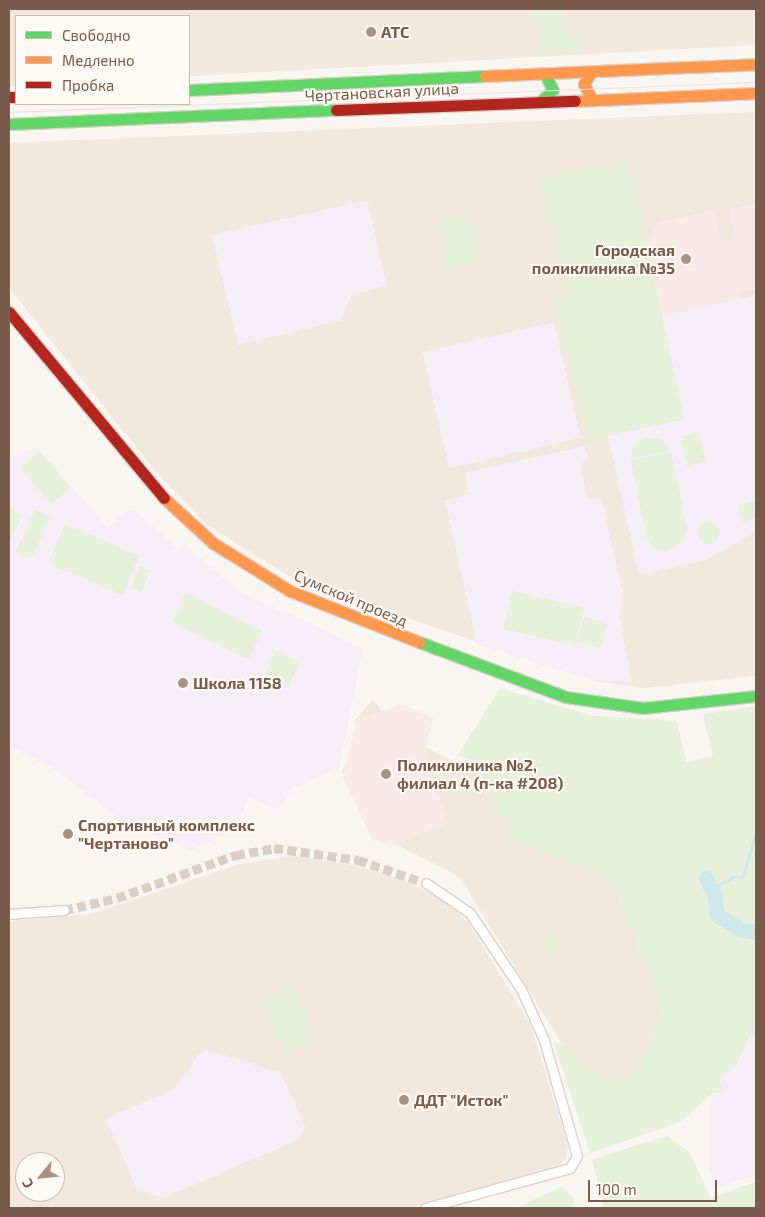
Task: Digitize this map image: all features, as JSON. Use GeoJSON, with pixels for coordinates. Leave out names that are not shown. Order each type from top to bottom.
{"type":"FeatureCollection","features":[{"type":"Feature","properties":{"kind":"main road","name":"Чертановская улица"},"geometry":{"type":"LineString","coordinates":[[190,90],[756,64]]}},
{"type":"Feature","properties":{"kind":"main road"},"geometry":{"type":"LineString","coordinates":[[590,72],[584,84],[591,98]]}},
{"type":"Feature","properties":{"kind":"main road"},"geometry":{"type":"LineString","coordinates":[[541,101],[553,90],[545,74]]}},
{"type":"Feature","properties":{"kind":"main road","name":"Чертановская улица"},"geometry":{"type":"LineString","coordinates":[[9,124],[591,98],[756,93]]}},
{"type":"Feature","properties":{"kind":"main road","name":"Сумской проезд"},"geometry":{"type":"LineString","coordinates":[[9,312],[172,507],[213,543],[290,590],[515,681],[566,697],[642,708],[756,696]]}},
{"type":"Feature","properties":{"kind":"street"},"geometry":{"type":"LineString","coordinates":[[425,1208],[570,1168],[577,1156],[544,1040],[521,989],[470,913],[426,883]]}},
{"type":"Feature","properties":{"kind":"street"},"geometry":{"type":"LineString","coordinates":[[9,914],[64,910]]}},
{"type":"Feature","properties":{"kind":"shaded area"},"geometry":{"type":"Polygon","coordinates":[[[9,9],[756,9],[756,45],[190,76],[190,15],[15,15],[15,86],[9,86],[9,9]]]}},
{"type":"Feature","properties":{"kind":"shaded area"},"geometry":{"type":"Polygon","coordinates":[[[756,112],[756,676],[645,688],[593,681],[295,580],[206,524],[154,469],[9,288],[9,143],[756,112]]]}},
{"type":"Feature","properties":{"kind":"shaded area"},"geometry":{"type":"Polygon","coordinates":[[[367,200],[387,286],[352,294],[340,321],[238,345],[212,235],[367,200]]]}},
{"type":"Feature","properties":{"kind":"shaded area","name":"Городская поликлиника №35"},"geometry":{"type":"Polygon","coordinates":[[[756,203],[756,289],[739,293],[740,298],[661,316],[646,250],[656,223],[714,210],[721,241],[735,238],[729,209],[756,203]]]}},
{"type":"Feature","properties":{"kind":"shaded area"},"geometry":{"type":"Polygon","coordinates":[[[756,295],[756,531],[707,560],[639,575],[608,436],[684,419],[661,316],[756,295]]]}},
{"type":"Feature","properties":{"kind":"shaded area"},"geometry":{"type":"Polygon","coordinates":[[[554,322],[581,438],[449,468],[422,352],[554,322]]]}},
{"type":"Feature","properties":{"kind":"shaded area"},"geometry":{"type":"Polygon","coordinates":[[[585,446],[589,462],[580,464],[588,500],[601,497],[623,594],[620,617],[631,681],[593,681],[477,644],[445,500],[469,494],[465,473],[585,446]]]}},
{"type":"Feature","properties":{"kind":"shaded area","name":"Школа 1158"},"geometry":{"type":"Polygon","coordinates":[[[37,447],[108,528],[126,512],[136,511],[179,551],[184,544],[240,592],[363,648],[339,768],[294,787],[278,809],[248,798],[237,827],[192,850],[121,821],[58,771],[9,746],[9,457],[37,447]]]}},
{"type":"Feature","properties":{"kind":"shaded area"},"geometry":{"type":"Polygon","coordinates":[[[373,699],[396,732],[478,774],[498,804],[513,842],[588,869],[613,885],[662,1005],[638,1071],[618,1081],[588,1070],[568,1054],[460,877],[370,831],[342,771],[359,746],[355,720],[373,699]]]}},
{"type":"Feature","properties":{"kind":"shaded area","name":"Поликлиника №2, филиал 4 (п-ка #208)"},"geometry":{"type":"Polygon","coordinates":[[[402,704],[433,718],[424,756],[448,823],[391,846],[373,840],[343,778],[357,720],[402,704]]]}},
{"type":"Feature","properties":{"kind":"shaded area"},"geometry":{"type":"Polygon","coordinates":[[[290,856],[352,865],[402,879],[440,898],[468,922],[530,1024],[568,1145],[566,1159],[559,1165],[410,1208],[9,1208],[9,921],[92,914],[236,865],[290,856]]]}},
{"type":"Feature","properties":{"kind":"shaded area"},"geometry":{"type":"Polygon","coordinates":[[[746,1028],[756,1035],[756,1175],[715,1187],[709,1168],[710,1099],[746,1028]]]}},
{"type":"Feature","properties":{"kind":"shaded area"},"geometry":{"type":"Polygon","coordinates":[[[208,1050],[281,1073],[305,1127],[299,1139],[164,1198],[137,1190],[106,1119],[174,1089],[198,1055],[208,1050]]]}},
{"type":"Feature","properties":{"kind":"green space"},"geometry":{"type":"Polygon","coordinates":[[[532,9],[564,9],[570,34],[582,36],[585,50],[542,52],[532,9]]]}},
{"type":"Feature","properties":{"kind":"green space"},"geometry":{"type":"Polygon","coordinates":[[[629,159],[684,419],[588,440],[554,301],[568,297],[539,177],[629,159]]]}},
{"type":"Feature","properties":{"kind":"green space"},"geometry":{"type":"Polygon","coordinates":[[[470,214],[481,262],[447,270],[436,222],[470,214]]]}},
{"type":"Feature","properties":{"kind":"green space"},"geometry":{"type":"Polygon","coordinates":[[[699,432],[706,462],[687,466],[680,436],[699,432]]]}},
{"type":"Feature","properties":{"kind":"green space"},"geometry":{"type":"Polygon","coordinates":[[[643,437],[663,440],[670,451],[631,459],[633,446],[643,437]]]}},
{"type":"Feature","properties":{"kind":"green space"},"geometry":{"type":"Polygon","coordinates":[[[39,451],[70,487],[52,504],[20,467],[39,451]]]}},
{"type":"Feature","properties":{"kind":"green space"},"geometry":{"type":"Polygon","coordinates":[[[671,452],[687,529],[682,542],[666,551],[654,548],[646,537],[631,460],[671,452]]]}},
{"type":"Feature","properties":{"kind":"green space"},"geometry":{"type":"Polygon","coordinates":[[[756,501],[756,518],[742,522],[738,505],[756,501]]]}},
{"type":"Feature","properties":{"kind":"green space"},"geometry":{"type":"Polygon","coordinates":[[[9,504],[22,516],[9,543],[9,504]]]}},
{"type":"Feature","properties":{"kind":"green space"},"geometry":{"type":"Polygon","coordinates":[[[35,510],[50,517],[31,559],[16,552],[35,510]]]}},
{"type":"Feature","properties":{"kind":"green space"},"geometry":{"type":"Polygon","coordinates":[[[709,522],[717,525],[720,533],[717,541],[709,544],[701,541],[698,533],[701,525],[709,522]]]}},
{"type":"Feature","properties":{"kind":"green space"},"geometry":{"type":"Polygon","coordinates":[[[65,524],[140,556],[123,595],[48,564],[65,524]]]}},
{"type":"Feature","properties":{"kind":"green space"},"geometry":{"type":"Polygon","coordinates":[[[140,566],[150,570],[141,592],[131,588],[140,566]]]}},
{"type":"Feature","properties":{"kind":"green space"},"geometry":{"type":"Polygon","coordinates":[[[512,591],[584,608],[575,646],[503,629],[512,591]]]}},
{"type":"Feature","properties":{"kind":"green space"},"geometry":{"type":"Polygon","coordinates":[[[186,593],[262,630],[248,659],[172,622],[186,593]]]}},
{"type":"Feature","properties":{"kind":"green space"},"geometry":{"type":"Polygon","coordinates":[[[584,617],[607,623],[600,648],[577,642],[584,617]]]}},
{"type":"Feature","properties":{"kind":"green space"},"geometry":{"type":"Polygon","coordinates":[[[270,648],[300,663],[288,687],[264,675],[274,654],[270,648]]]}},
{"type":"Feature","properties":{"kind":"green space"},"geometry":{"type":"Polygon","coordinates":[[[500,688],[593,716],[677,721],[686,762],[713,756],[703,714],[756,706],[756,1035],[751,1032],[736,1065],[719,1080],[723,1092],[713,1093],[680,1122],[590,1153],[554,1044],[560,1043],[588,1070],[618,1081],[638,1071],[662,1005],[613,885],[588,869],[513,842],[474,761],[458,755],[500,688]]]}},
{"type":"Feature","properties":{"kind":"green space"},"geometry":{"type":"Polygon","coordinates":[[[551,935],[557,938],[560,944],[557,950],[551,953],[545,950],[542,944],[545,938],[551,935]]]}},
{"type":"Feature","properties":{"kind":"green space"},"geometry":{"type":"Polygon","coordinates":[[[293,985],[317,1041],[285,1055],[261,999],[293,985]]]}},
{"type":"Feature","properties":{"kind":"green space"},"geometry":{"type":"Polygon","coordinates":[[[667,1136],[689,1152],[711,1198],[756,1182],[756,1208],[604,1208],[592,1159],[667,1136]]]}},
{"type":"Feature","properties":{"kind":"green space"},"geometry":{"type":"Polygon","coordinates":[[[562,1187],[574,1199],[574,1208],[478,1208],[518,1207],[562,1187]]]}},
{"type":"Feature","properties":{"kind":"waterway"},"geometry":{"type":"LineString","coordinates":[[709,890],[733,877],[743,877],[756,832]]}},
{"type":"Feature","properties":{"kind":"waterway"},"geometry":{"type":"LineString","coordinates":[[706,878],[715,896],[717,915],[740,929],[756,932]]}},
{"type":"Feature","properties":{"kind":"tunnel"},"geometry":{"type":"LineString","coordinates":[[64,910],[117,898],[236,855],[274,848],[358,860],[426,883]]}},
{"type":"Feature","properties":{"kind":"tram line"},"geometry":{"type":"LineString","coordinates":[[190,105],[756,82]]}},
{"type":"Feature","properties":{"kind":"tram line"},"geometry":{"type":"LineString","coordinates":[[9,112],[183,105]]}},
{"type":"Feature","properties":{"kind":"traffic: fast"},"geometry":{"type":"LineString","coordinates":[[541,101],[553,90],[545,74]]}},
{"type":"Feature","properties":{"kind":"traffic: fast"},"geometry":{"type":"LineString","coordinates":[[190,90],[485,76]]}},
{"type":"Feature","properties":{"kind":"traffic: fast"},"geometry":{"type":"LineString","coordinates":[[9,124],[336,110]]}},
{"type":"Feature","properties":{"kind":"traffic: fast"},"geometry":{"type":"LineString","coordinates":[[419,642],[566,697],[643,708],[756,696]]}},
{"type":"Feature","properties":{"kind":"traffic: slow"},"geometry":{"type":"LineString","coordinates":[[485,76],[756,64]]}},
{"type":"Feature","properties":{"kind":"traffic: slow"},"geometry":{"type":"LineString","coordinates":[[591,72],[584,84],[591,98]]}},
{"type":"Feature","properties":{"kind":"traffic: slow"},"geometry":{"type":"LineString","coordinates":[[575,101],[756,93]]}},
{"type":"Feature","properties":{"kind":"traffic: slow"},"geometry":{"type":"LineString","coordinates":[[164,498],[213,543],[290,591],[419,642]]}},
{"type":"Feature","properties":{"kind":"traffic: jam"},"geometry":{"type":"LineString","coordinates":[[9,97],[15,97]]}},
{"type":"Feature","properties":{"kind":"traffic: jam"},"geometry":{"type":"LineString","coordinates":[[336,110],[575,101]]}},
{"type":"Feature","properties":{"kind":"traffic: jam"},"geometry":{"type":"LineString","coordinates":[[9,312],[164,498]]}},
{"type":"Feature","properties":{"kind":"place","name":"АТС"},"geometry":{"type":"Point","coordinates":[371,32]}},
{"type":"Feature","properties":{"kind":"place","name":"Городская поликлиника №35"},"geometry":{"type":"Point","coordinates":[686,259]}},
{"type":"Feature","properties":{"kind":"place","name":"Школа 1158"},"geometry":{"type":"Point","coordinates":[183,683]}},
{"type":"Feature","properties":{"kind":"place","name":"Поликлиника №2, филиал 4 (п-ка #208)"},"geometry":{"type":"Point","coordinates":[386,774]}},
{"type":"Feature","properties":{"kind":"place","name":"Спортивный комплекс \"Чертаново\""},"geometry":{"type":"Point","coordinates":[68,834]}},
{"type":"Feature","properties":{"kind":"place","name":"ДДТ \"Исток\""},"geometry":{"type":"Point","coordinates":[404,1100]}}]}
